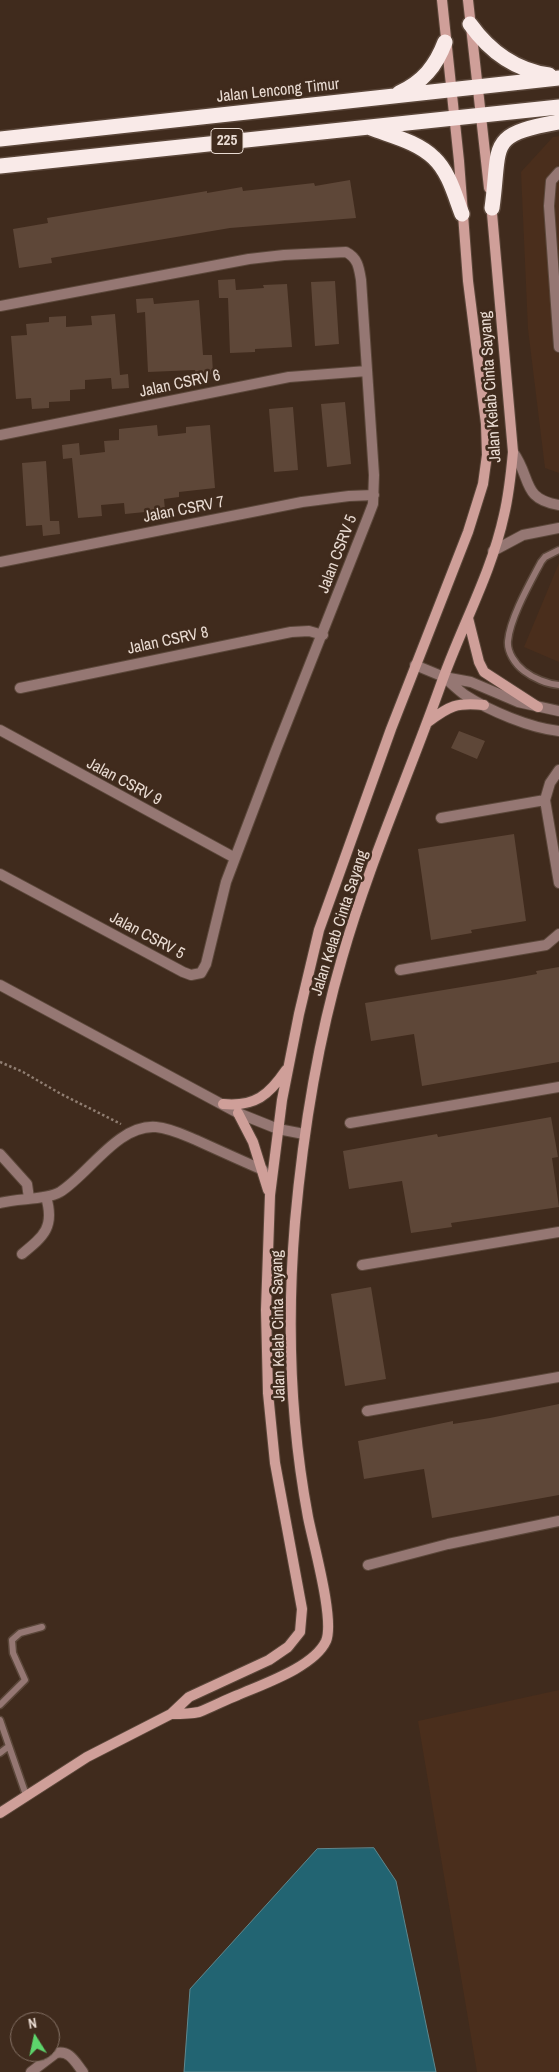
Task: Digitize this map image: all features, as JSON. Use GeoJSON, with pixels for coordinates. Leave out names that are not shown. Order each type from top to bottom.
{"type":"FeatureCollection","features":[{"type":"Feature","properties":{"kind":"highway"},"geometry":{"type":"LineString","coordinates":[[470,24],[480,38],[509,62],[526,70],[559,77]]}},
{"type":"Feature","properties":{"kind":"highway"},"geometry":{"type":"LineString","coordinates":[[383,97],[410,88],[422,79],[436,62],[445,42]]}},
{"type":"Feature","properties":{"kind":"highway","name":"Jalan Lencong Timur"},"geometry":{"type":"LineString","coordinates":[[0,139],[559,77]]}},
{"type":"Feature","properties":{"kind":"highway","name":"225"},"geometry":{"type":"LineString","coordinates":[[0,166],[366,126],[481,116],[559,106]]}},
{"type":"Feature","properties":{"kind":"highway"},"geometry":{"type":"LineString","coordinates":[[492,208],[497,158],[506,138],[526,128],[559,122]]}},
{"type":"Feature","properties":{"kind":"highway"},"geometry":{"type":"LineString","coordinates":[[366,126],[414,145],[435,158],[447,178],[462,214]]}},
{"type":"Feature","properties":{"kind":"main road","name":"Jalan Kelab Cinta Sayang"},"geometry":{"type":"LineString","coordinates":[[0,1813],[26,1794],[87,1757],[171,1714],[189,1697],[270,1660],[288,1647],[300,1632],[302,1609],[276,1463],[268,1394],[266,1310],[270,1195],[278,1129],[298,1014],[319,930],[415,665],[468,532],[483,484],[487,455],[486,424],[471,310],[459,161],[442,0]]}},
{"type":"Feature","properties":{"kind":"main road","name":"Jalan Kelab Cinta Sayang"},"geometry":{"type":"LineString","coordinates":[[171,1714],[196,1713],[294,1669],[318,1654],[330,1631],[302,1478],[293,1378],[292,1300],[294,1240],[304,1134],[317,1062],[342,959],[357,911],[493,551],[505,514],[511,479],[513,452],[492,208],[468,0]]}},
{"type":"Feature","properties":{"kind":"main road"},"geometry":{"type":"LineString","coordinates":[[468,618],[479,662],[484,672],[538,707]]}},
{"type":"Feature","properties":{"kind":"main road"},"geometry":{"type":"LineString","coordinates":[[428,722],[454,705],[464,703],[484,705]]}},
{"type":"Feature","properties":{"kind":"main road"},"geometry":{"type":"LineString","coordinates":[[223,1104],[242,1105],[258,1099],[273,1089],[288,1067]]}},
{"type":"Feature","properties":{"kind":"main road"},"geometry":{"type":"LineString","coordinates":[[238,1113],[249,1132],[270,1195]]}},
{"type":"Feature","properties":{"kind":"street"},"geometry":{"type":"LineString","coordinates":[[559,172],[551,181],[549,206],[559,347]]}},
{"type":"Feature","properties":{"kind":"street","name":"Jalan CSRV 5"},"geometry":{"type":"LineString","coordinates":[[0,306],[249,259],[284,254],[346,252],[356,260],[359,267],[374,475],[374,495],[368,517],[235,858],[221,900],[204,969],[197,975],[183,972],[0,874]]}},
{"type":"Feature","properties":{"kind":"street","name":"Jalan CSRV 6"},"geometry":{"type":"LineString","coordinates":[[0,435],[289,377],[367,371]]}},
{"type":"Feature","properties":{"kind":"street"},"geometry":{"type":"LineString","coordinates":[[513,452],[522,464],[530,491],[536,498],[547,503],[559,505]]}},
{"type":"Feature","properties":{"kind":"street","name":"Jalan CSRV 7"},"geometry":{"type":"LineString","coordinates":[[0,562],[302,502],[374,495]]}},
{"type":"Feature","properties":{"kind":"street"},"geometry":{"type":"LineString","coordinates":[[493,551],[523,535],[559,528]]}},
{"type":"Feature","properties":{"kind":"street","name":"Jalan CSRV 8"},"geometry":{"type":"LineString","coordinates":[[20,688],[291,632],[309,631],[323,634]]}},
{"type":"Feature","properties":{"kind":"street"},"geometry":{"type":"LineString","coordinates":[[415,665],[444,677],[471,682],[502,696],[559,711]]}},
{"type":"Feature","properties":{"kind":"street"},"geometry":{"type":"LineString","coordinates":[[444,677],[464,695],[484,705],[538,727],[559,731]]}},
{"type":"Feature","properties":{"kind":"street","name":"Jalan CSRV 9"},"geometry":{"type":"LineString","coordinates":[[0,730],[235,858]]}},
{"type":"Feature","properties":{"kind":"street"},"geometry":{"type":"LineString","coordinates":[[559,770],[550,783],[545,800],[559,883]]}},
{"type":"Feature","properties":{"kind":"street"},"geometry":{"type":"LineString","coordinates":[[441,818],[545,800]]}},
{"type":"Feature","properties":{"kind":"street"},"geometry":{"type":"LineString","coordinates":[[400,970],[546,945],[559,934]]}},
{"type":"Feature","properties":{"kind":"street"},"geometry":{"type":"LineString","coordinates":[[0,985],[238,1113],[278,1129],[304,1134]]}},
{"type":"Feature","properties":{"kind":"street"},"geometry":{"type":"LineString","coordinates":[[350,1123],[559,1087]]}},
{"type":"Feature","properties":{"kind":"street"},"geometry":{"type":"LineString","coordinates":[[0,1203],[46,1197],[60,1192],[80,1176],[103,1153],[135,1130],[155,1126],[164,1128],[263,1170]]}},
{"type":"Feature","properties":{"kind":"street"},"geometry":{"type":"LineString","coordinates":[[0,1154],[27,1184],[29,1198]]}},
{"type":"Feature","properties":{"kind":"street"},"geometry":{"type":"LineString","coordinates":[[22,1254],[46,1231],[49,1217],[46,1197]]}},
{"type":"Feature","properties":{"kind":"street"},"geometry":{"type":"LineString","coordinates":[[362,1265],[559,1232]]}},
{"type":"Feature","properties":{"kind":"street"},"geometry":{"type":"LineString","coordinates":[[367,1411],[559,1377]]}},
{"type":"Feature","properties":{"kind":"street"},"geometry":{"type":"LineString","coordinates":[[368,1565],[448,1544],[559,1521]]}},
{"type":"Feature","properties":{"kind":"street"},"geometry":{"type":"LineString","coordinates":[[31,2072],[60,2052],[69,2054],[83,2072]]}},
{"type":"Feature","properties":{"kind":"lane"},"geometry":{"type":"LineString","coordinates":[[559,550],[541,562],[520,604],[508,640],[510,653],[520,668],[544,682],[559,685]]}},
{"type":"Feature","properties":{"kind":"lane"},"geometry":{"type":"LineString","coordinates":[[0,1705],[25,1680],[13,1653],[12,1640],[20,1633],[42,1627]]}},
{"type":"Feature","properties":{"kind":"lane"},"geometry":{"type":"LineString","coordinates":[[0,1720],[26,1794]]}},
{"type":"Feature","properties":{"kind":"lane"},"geometry":{"type":"LineString","coordinates":[[0,1753],[9,1746]]}},
{"type":"Feature","properties":{"kind":"path"},"geometry":{"type":"LineString","coordinates":[[0,1062],[135,1130]]}},
{"type":"Feature","properties":{"kind":"shaded area"},"geometry":{"type":"Polygon","coordinates":[[[559,136],[559,473],[545,468],[528,329],[521,172],[553,137],[559,136]]]}},
{"type":"Feature","properties":{"kind":"shaded area"},"geometry":{"type":"Polygon","coordinates":[[[559,563],[559,662],[524,647],[559,563]]]}},
{"type":"Feature","properties":{"kind":"shaded area"},"geometry":{"type":"Polygon","coordinates":[[[559,1690],[559,2072],[477,2072],[418,1721],[559,1690]]]}},
{"type":"Feature","properties":{"kind":"water"},"geometry":{"type":"Polygon","coordinates":[[[374,1848],[396,1881],[436,2072],[184,2072],[190,1989],[317,1849],[374,1848]]]}},
{"type":"Feature","properties":{"kind":"building"},"geometry":{"type":"Polygon","coordinates":[[[350,180],[356,218],[230,228],[51,258],[52,263],[19,268],[13,229],[48,223],[47,218],[207,191],[207,193],[242,187],[243,191],[314,183],[315,186],[350,180]]]}},
{"type":"Feature","properties":{"kind":"building"},"geometry":{"type":"Polygon","coordinates":[[[235,279],[236,290],[264,288],[263,285],[287,284],[292,347],[255,349],[255,352],[230,353],[228,298],[219,298],[218,280],[235,279]]]}},
{"type":"Feature","properties":{"kind":"building"},"geometry":{"type":"Polygon","coordinates":[[[335,281],[339,344],[315,346],[311,282],[335,281]]]}},
{"type":"Feature","properties":{"kind":"building"},"geometry":{"type":"Polygon","coordinates":[[[153,298],[154,304],[199,300],[203,355],[212,355],[213,374],[196,375],[195,370],[148,372],[145,312],[137,313],[136,299],[153,298]]]}},
{"type":"Feature","properties":{"kind":"building"},"geometry":{"type":"Polygon","coordinates":[[[115,314],[120,375],[128,374],[129,388],[112,389],[111,378],[85,380],[85,389],[70,390],[70,401],[49,402],[49,408],[32,409],[31,398],[16,399],[11,336],[27,335],[26,324],[49,322],[49,317],[66,316],[66,327],[92,325],[91,316],[115,314]]]}},
{"type":"Feature","properties":{"kind":"building"},"geometry":{"type":"Polygon","coordinates":[[[345,402],[351,464],[327,467],[321,404],[345,402]]]}},
{"type":"Feature","properties":{"kind":"building"},"geometry":{"type":"Polygon","coordinates":[[[293,407],[298,470],[274,472],[269,409],[293,407]]]}},
{"type":"Feature","properties":{"kind":"building"},"geometry":{"type":"Polygon","coordinates":[[[157,425],[158,436],[186,433],[186,427],[210,425],[215,488],[179,492],[179,497],[164,499],[165,510],[125,514],[124,503],[101,505],[102,516],[78,518],[72,458],[63,459],[62,445],[79,443],[80,455],[105,452],[104,441],[119,440],[119,429],[157,425]]]}},
{"type":"Feature","properties":{"kind":"building"},"geometry":{"type":"Polygon","coordinates":[[[46,461],[50,521],[59,521],[60,534],[43,536],[42,525],[26,526],[22,463],[46,461]]]}},
{"type":"Feature","properties":{"kind":"building"},"geometry":{"type":"Polygon","coordinates":[[[459,731],[485,741],[477,759],[451,748],[459,731]]]}},
{"type":"Feature","properties":{"kind":"building"},"geometry":{"type":"Polygon","coordinates":[[[514,834],[526,921],[471,930],[472,933],[431,940],[418,849],[514,834]]]}},
{"type":"Feature","properties":{"kind":"building"},"geometry":{"type":"Polygon","coordinates":[[[559,967],[559,1062],[422,1086],[414,1034],[371,1041],[365,1003],[537,974],[536,971],[559,967]]]}},
{"type":"Feature","properties":{"kind":"building"},"geometry":{"type":"Polygon","coordinates":[[[551,1117],[558,1157],[552,1158],[559,1207],[451,1223],[452,1227],[411,1233],[402,1181],[349,1189],[343,1151],[437,1134],[438,1137],[551,1117]]]}},
{"type":"Feature","properties":{"kind":"building"},"geometry":{"type":"Polygon","coordinates":[[[371,1287],[386,1379],[345,1386],[331,1294],[371,1287]]]}},
{"type":"Feature","properties":{"kind":"building"},"geometry":{"type":"Polygon","coordinates":[[[559,1404],[559,1495],[432,1518],[424,1469],[364,1479],[358,1441],[453,1421],[453,1424],[559,1404]]]}}]}
